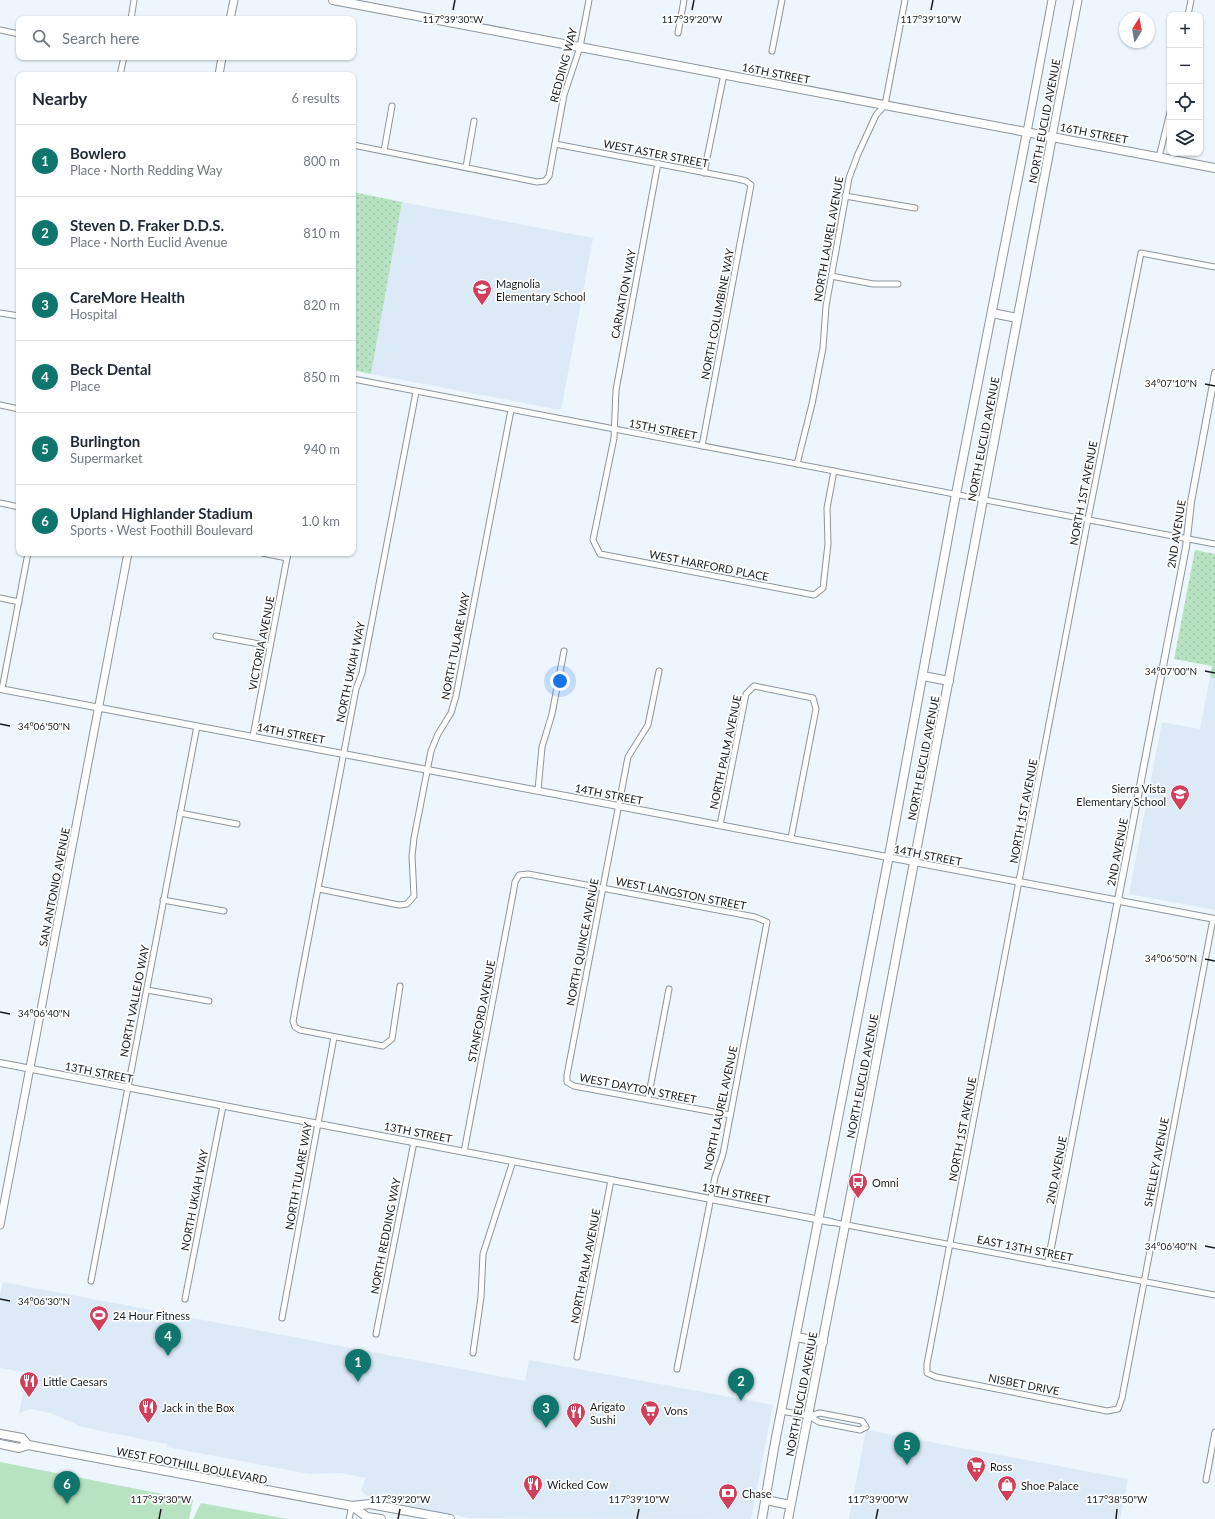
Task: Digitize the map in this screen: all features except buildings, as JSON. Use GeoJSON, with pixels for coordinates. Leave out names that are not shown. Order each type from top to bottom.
{"type":"FeatureCollection","features":[{"type":"Feature","properties":{"kind":"main road"},"geometry":{"type":"LineString","coordinates":[[231,16],[234,0]]}},
{"type":"Feature","properties":{"kind":"main road","name":"16TH STREET"},"geometry":{"type":"LineString","coordinates":[[333,0],[1215,168]]}},
{"type":"Feature","properties":{"kind":"main road","name":"NORTH EUCLID AVENUE"},"geometry":{"type":"LineString","coordinates":[[762,1519],[818,1219],[889,857],[956,494],[1052,0]]}},
{"type":"Feature","properties":{"kind":"main road","name":"NORTH EUCLID AVENUE"},"geometry":{"type":"LineString","coordinates":[[788,1519],[809,1416],[1078,0]]}},
{"type":"Feature","properties":{"kind":"main road"},"geometry":{"type":"LineString","coordinates":[[220,72],[222,60]]}},
{"type":"Feature","properties":{"kind":"main road"},"geometry":{"type":"LineString","coordinates":[[992,314],[1017,318]]}},
{"type":"Feature","properties":{"kind":"main road","name":"SAN ANTONIO AVENUE"},"geometry":{"type":"LineString","coordinates":[[0,1225],[1,1211],[30,1069],[127,556]]}},
{"type":"Feature","properties":{"kind":"main road"},"geometry":{"type":"LineString","coordinates":[[923,676],[949,681]]}},
{"type":"Feature","properties":{"kind":"main road"},"geometry":{"type":"LineString","coordinates":[[796,1337],[823,1342]]}},
{"type":"Feature","properties":{"kind":"main road","name":"WEST FOOTHILL BOULEVARD"},"geometry":{"type":"LineString","coordinates":[[0,1434],[22,1438],[28,1445]]}},
{"type":"Feature","properties":{"kind":"main road","name":"WEST FOOTHILL BOULEVARD"},"geometry":{"type":"LineString","coordinates":[[0,1444],[20,1448],[28,1445],[352,1506],[370,1504],[450,1519]]}},
{"type":"Feature","properties":{"kind":"main road"},"geometry":{"type":"LineString","coordinates":[[766,1500],[790,1505]]}},
{"type":"Feature","properties":{"kind":"main road","name":"WEST FOOTHILL BOULEVARD"},"geometry":{"type":"LineString","coordinates":[[352,1506],[367,1516],[381,1519]]}},
{"type":"Feature","properties":{"kind":"street"},"geometry":{"type":"LineString","coordinates":[[131,16],[134,0]]}},
{"type":"Feature","properties":{"kind":"street","name":"REDDING WAY"},"geometry":{"type":"LineString","coordinates":[[466,167],[537,182],[545,181],[549,176],[568,78],[580,47],[589,0]]}},
{"type":"Feature","properties":{"kind":"street"},"geometry":{"type":"LineString","coordinates":[[678,33],[684,0]]}},
{"type":"Feature","properties":{"kind":"street"},"geometry":{"type":"LineString","coordinates":[[772,51],[782,0]]}},
{"type":"Feature","properties":{"kind":"street","name":"NORTH LAUREL AVENUE"},"geometry":{"type":"LineString","coordinates":[[797,464],[812,404],[823,348],[831,276],[851,170],[876,115],[885,105],[905,0]]}},
{"type":"Feature","properties":{"kind":"street"},"geometry":{"type":"LineString","coordinates":[[1189,12],[1191,0]]}},
{"type":"Feature","properties":{"kind":"street"},"geometry":{"type":"LineString","coordinates":[[0,30],[16,33]]}},
{"type":"Feature","properties":{"kind":"street"},"geometry":{"type":"LineString","coordinates":[[121,72],[123,60]]}},
{"type":"Feature","properties":{"kind":"street"},"geometry":{"type":"LineString","coordinates":[[704,173],[724,74]]}},
{"type":"Feature","properties":{"kind":"street"},"geometry":{"type":"LineString","coordinates":[[384,151],[392,106]]}},
{"type":"Feature","properties":{"kind":"street"},"geometry":{"type":"LineString","coordinates":[[356,146],[466,167],[474,120]]}},
{"type":"Feature","properties":{"kind":"street"},"geometry":{"type":"LineString","coordinates":[[1159,157],[1168,120]]}},
{"type":"Feature","properties":{"kind":"street","name":"WEST ASTER STREET"},"geometry":{"type":"LineString","coordinates":[[555,144],[746,181],[751,185]]}},
{"type":"Feature","properties":{"kind":"street","name":"CARNATION WAY"},"geometry":{"type":"LineString","coordinates":[[615,430],[616,390],[658,163]]}},
{"type":"Feature","properties":{"kind":"street","name":"NORTH COLUMBINE WAY"},"geometry":{"type":"LineString","coordinates":[[702,446],[751,185]]}},
{"type":"Feature","properties":{"kind":"street"},"geometry":{"type":"LineString","coordinates":[[846,196],[915,208]]}},
{"type":"Feature","properties":{"kind":"street","name":"NORTH 1ST AVENUE"},"geometry":{"type":"LineString","coordinates":[[927,1373],[927,1364],[1088,520],[1142,253],[1215,267]]}},
{"type":"Feature","properties":{"kind":"street"},"geometry":{"type":"LineString","coordinates":[[831,276],[872,284],[898,284]]}},
{"type":"Feature","properties":{"kind":"street"},"geometry":{"type":"LineString","coordinates":[[0,313],[16,316]]}},
{"type":"Feature","properties":{"kind":"street","name":"2ND AVENUE"},"geometry":{"type":"LineString","coordinates":[[1048,1263],[1187,538],[1191,502],[1215,373]]}},
{"type":"Feature","properties":{"kind":"street","name":"15TH STREET"},"geometry":{"type":"LineString","coordinates":[[356,381],[1215,544]]}},
{"type":"Feature","properties":{"kind":"street","name":"NORTH UKIAH WAY"},"geometry":{"type":"LineString","coordinates":[[334,1037],[300,1030],[294,1027],[293,1021],[319,889],[343,753],[356,689],[362,673],[416,392]]}},
{"type":"Feature","properties":{"kind":"street"},"geometry":{"type":"LineString","coordinates":[[0,405],[16,408]]}},
{"type":"Feature","properties":{"kind":"street","name":"NORTH TULARE WAY"},"geometry":{"type":"LineString","coordinates":[[319,889],[399,905],[407,904],[414,896],[412,856],[431,752],[438,734],[451,713],[456,696],[511,410]]}},
{"type":"Feature","properties":{"kind":"street","name":"WEST HARFORD PLACE"},"geometry":{"type":"LineString","coordinates":[[615,430],[593,540],[600,554],[814,595],[823,588],[825,574],[827,508],[834,471]]}},
{"type":"Feature","properties":{"kind":"street"},"geometry":{"type":"LineString","coordinates":[[0,503],[16,506]]}},
{"type":"Feature","properties":{"kind":"street"},"geometry":{"type":"LineString","coordinates":[[1,689],[27,556]]}},
{"type":"Feature","properties":{"kind":"street","name":"VICTORIA AVENUE"},"geometry":{"type":"LineString","coordinates":[[253,736],[288,556]]}},
{"type":"Feature","properties":{"kind":"street"},"geometry":{"type":"LineString","coordinates":[[0,598],[19,602]]}},
{"type":"Feature","properties":{"kind":"street"},"geometry":{"type":"LineString","coordinates":[[216,636],[270,646]]}},
{"type":"Feature","properties":{"kind":"street"},"geometry":{"type":"LineString","coordinates":[[538,790],[542,747],[552,714],[564,651]]}},
{"type":"Feature","properties":{"kind":"street","name":"NORTH QUINCE AVENUE"},"geometry":{"type":"LineString","coordinates":[[568,1082],[567,1075],[628,758],[648,725],[659,671]]}},
{"type":"Feature","properties":{"kind":"street","name":"NORTH PALM AVENUE"},"geometry":{"type":"LineString","coordinates":[[720,825],[746,694],[754,686],[813,698],[816,709],[791,838]]}},
{"type":"Feature","properties":{"kind":"street","name":"14TH STREET"},"geometry":{"type":"LineString","coordinates":[[1,689],[1214,919]]}},
{"type":"Feature","properties":{"kind":"street","name":"NORTH VALLEJO WAY"},"geometry":{"type":"LineString","coordinates":[[91,1281],[197,726]]}},
{"type":"Feature","properties":{"kind":"street"},"geometry":{"type":"LineString","coordinates":[[180,813],[238,824]]}},
{"type":"Feature","properties":{"kind":"street","name":"WEST LANGSTON STREET"},"geometry":{"type":"LineString","coordinates":[[519,875],[528,874],[602,888],[755,917],[767,922]]}},
{"type":"Feature","properties":{"kind":"street","name":"STANFORD AVENUE"},"geometry":{"type":"LineString","coordinates":[[464,1152],[515,882],[519,875]]}},
{"type":"Feature","properties":{"kind":"street"},"geometry":{"type":"LineString","coordinates":[[163,900],[224,912]]}},
{"type":"Feature","properties":{"kind":"street","name":"SHELLEY AVENUE"},"geometry":{"type":"LineString","coordinates":[[1118,1409],[1122,1398],[1214,919]]}},
{"type":"Feature","properties":{"kind":"street","name":"NORTH LAUREL AVENUE"},"geometry":{"type":"LineString","coordinates":[[677,1368],[711,1199],[730,1115],[767,922]]}},
{"type":"Feature","properties":{"kind":"street"},"geometry":{"type":"LineString","coordinates":[[334,1037],[383,1046],[392,1039],[400,986]]}},
{"type":"Feature","properties":{"kind":"street"},"geometry":{"type":"LineString","coordinates":[[648,1100],[669,989]]}},
{"type":"Feature","properties":{"kind":"street"},"geometry":{"type":"LineString","coordinates":[[147,990],[209,1001]]}},
{"type":"Feature","properties":{"kind":"street","name":"NORTH TULARE WAY"},"geometry":{"type":"LineString","coordinates":[[282,1318],[334,1037]]}},
{"type":"Feature","properties":{"kind":"street","name":"13TH STREET"},"geometry":{"type":"LineString","coordinates":[[0,1063],[832,1222]]}},
{"type":"Feature","properties":{"kind":"street","name":"WEST DAYTON STREET"},"geometry":{"type":"LineString","coordinates":[[568,1082],[574,1086],[730,1115]]}},
{"type":"Feature","properties":{"kind":"street","name":"NORTH UKIAH WAY"},"geometry":{"type":"LineString","coordinates":[[185,1299],[223,1106]]}},
{"type":"Feature","properties":{"kind":"street","name":"NORTH REDDING WAY"},"geometry":{"type":"LineString","coordinates":[[376,1334],[414,1142]]}},
{"type":"Feature","properties":{"kind":"street"},"geometry":{"type":"LineString","coordinates":[[473,1353],[481,1297],[483,1254],[513,1161]]}},
{"type":"Feature","properties":{"kind":"street","name":"NORTH PALM AVENUE"},"geometry":{"type":"LineString","coordinates":[[577,1357],[611,1180]]}},
{"type":"Feature","properties":{"kind":"street","name":"EAST 13TH STREET"},"geometry":{"type":"LineString","coordinates":[[832,1222],[1215,1295]]}},
{"type":"Feature","properties":{"kind":"street","name":"NISBET DRIVE"},"geometry":{"type":"LineString","coordinates":[[927,1373],[944,1379],[1107,1410],[1118,1409]]}},
{"type":"Feature","properties":{"kind":"street"},"geometry":{"type":"LineString","coordinates":[[782,1411],[809,1416],[818,1422],[860,1430],[866,1427],[862,1421],[820,1413],[809,1416]]}},
{"type":"Feature","properties":{"kind":"street"},"geometry":{"type":"LineString","coordinates":[[1206,1480],[1215,1432]]}},
{"type":"Feature","properties":{"kind":"street"},"geometry":{"type":"LineString","coordinates":[[349,1519],[352,1506]]}},
{"type":"Feature","properties":{"kind":"shaded area","name":"Magnolia Elementary School"},"geometry":{"type":"Polygon","coordinates":[[[402,202],[593,238],[561,410],[371,374],[402,202]]]}},
{"type":"Feature","properties":{"kind":"shaded area","name":"Sierra Vista Elementary School"},"geometry":{"type":"Polygon","coordinates":[[[1210,677],[1215,678],[1215,910],[1129,894],[1162,722],[1200,729],[1210,677]]]}},
{"type":"Feature","properties":{"kind":"shaded area"},"geometry":{"type":"Polygon","coordinates":[[[3,1282],[525,1381],[529,1360],[773,1405],[751,1519],[469,1518],[367,1496],[361,1490],[366,1478],[341,1473],[310,1474],[167,1447],[167,1444],[82,1427],[51,1413],[30,1409],[19,1413],[27,1373],[0,1368],[0,1295],[3,1282]]]}},
{"type":"Feature","properties":{"kind":"shaded area"},"geometry":{"type":"Polygon","coordinates":[[[866,1430],[1128,1479],[1120,1519],[849,1519],[866,1430]]]}},
{"type":"Feature","properties":{"kind":"green space"},"geometry":{"type":"Polygon","coordinates":[[[356,193],[402,202],[371,374],[356,371],[356,193]]]}},
{"type":"Feature","properties":{"kind":"green space"},"geometry":{"type":"Polygon","coordinates":[[[1195,550],[1215,554],[1215,678],[1210,677],[1212,666],[1174,659],[1195,550]]]}},
{"type":"Feature","properties":{"kind":"green space"},"geometry":{"type":"Polygon","coordinates":[[[0,1462],[193,1500],[189,1519],[0,1519],[0,1462]]]}},
{"type":"Feature","properties":{"kind":"green space"},"geometry":{"type":"Polygon","coordinates":[[[201,1503],[287,1519],[193,1519],[201,1503]]]}},
{"type":"Feature","properties":{"kind":"place","name":"Magnolia Elementary School"},"geometry":{"type":"Point","coordinates":[482,306]}},
{"type":"Feature","properties":{"kind":"place","name":"Sierra Vista Elementary School"},"geometry":{"type":"Point","coordinates":[1180,811]}},
{"type":"Feature","properties":{"kind":"place","name":"Omni"},"geometry":{"type":"Point","coordinates":[858,1199]}},
{"type":"Feature","properties":{"kind":"place","name":"24 Hour Fitness"},"geometry":{"type":"Point","coordinates":[99,1332]}},
{"type":"Feature","properties":{"kind":"place","name":"Beck Dental"},"geometry":{"type":"Point","coordinates":[168,1356]}},
{"type":"Feature","properties":{"kind":"place","name":"Bowlero"},"geometry":{"type":"Point","coordinates":[358,1382]}},
{"type":"Feature","properties":{"kind":"place","name":"Little Caesars"},"geometry":{"type":"Point","coordinates":[29,1398]}},
{"type":"Feature","properties":{"kind":"place","name":"Steven D. Fraker D.D.S."},"geometry":{"type":"Point","coordinates":[741,1401]}},
{"type":"Feature","properties":{"kind":"place","name":"Jack in the Box"},"geometry":{"type":"Point","coordinates":[148,1424]}},
{"type":"Feature","properties":{"kind":"place","name":"Vons"},"geometry":{"type":"Point","coordinates":[650,1427]}},
{"type":"Feature","properties":{"kind":"place","name":"CareMore Health"},"geometry":{"type":"Point","coordinates":[546,1428]}},
{"type":"Feature","properties":{"kind":"place","name":"Arigato Sushi"},"geometry":{"type":"Point","coordinates":[576,1429]}},
{"type":"Feature","properties":{"kind":"place","name":"Burlington"},"geometry":{"type":"Point","coordinates":[907,1465]}},
{"type":"Feature","properties":{"kind":"place","name":"Ross"},"geometry":{"type":"Point","coordinates":[976,1483]}},
{"type":"Feature","properties":{"kind":"place","name":"Wicked Cow"},"geometry":{"type":"Point","coordinates":[533,1501]}},
{"type":"Feature","properties":{"kind":"place","name":"Shoe Palace"},"geometry":{"type":"Point","coordinates":[1007,1502]}},
{"type":"Feature","properties":{"kind":"place","name":"Upland Highlander Stadium"},"geometry":{"type":"Point","coordinates":[67,1504]}},
{"type":"Feature","properties":{"kind":"place","name":"Chase"},"geometry":{"type":"Point","coordinates":[728,1510]}}]}
